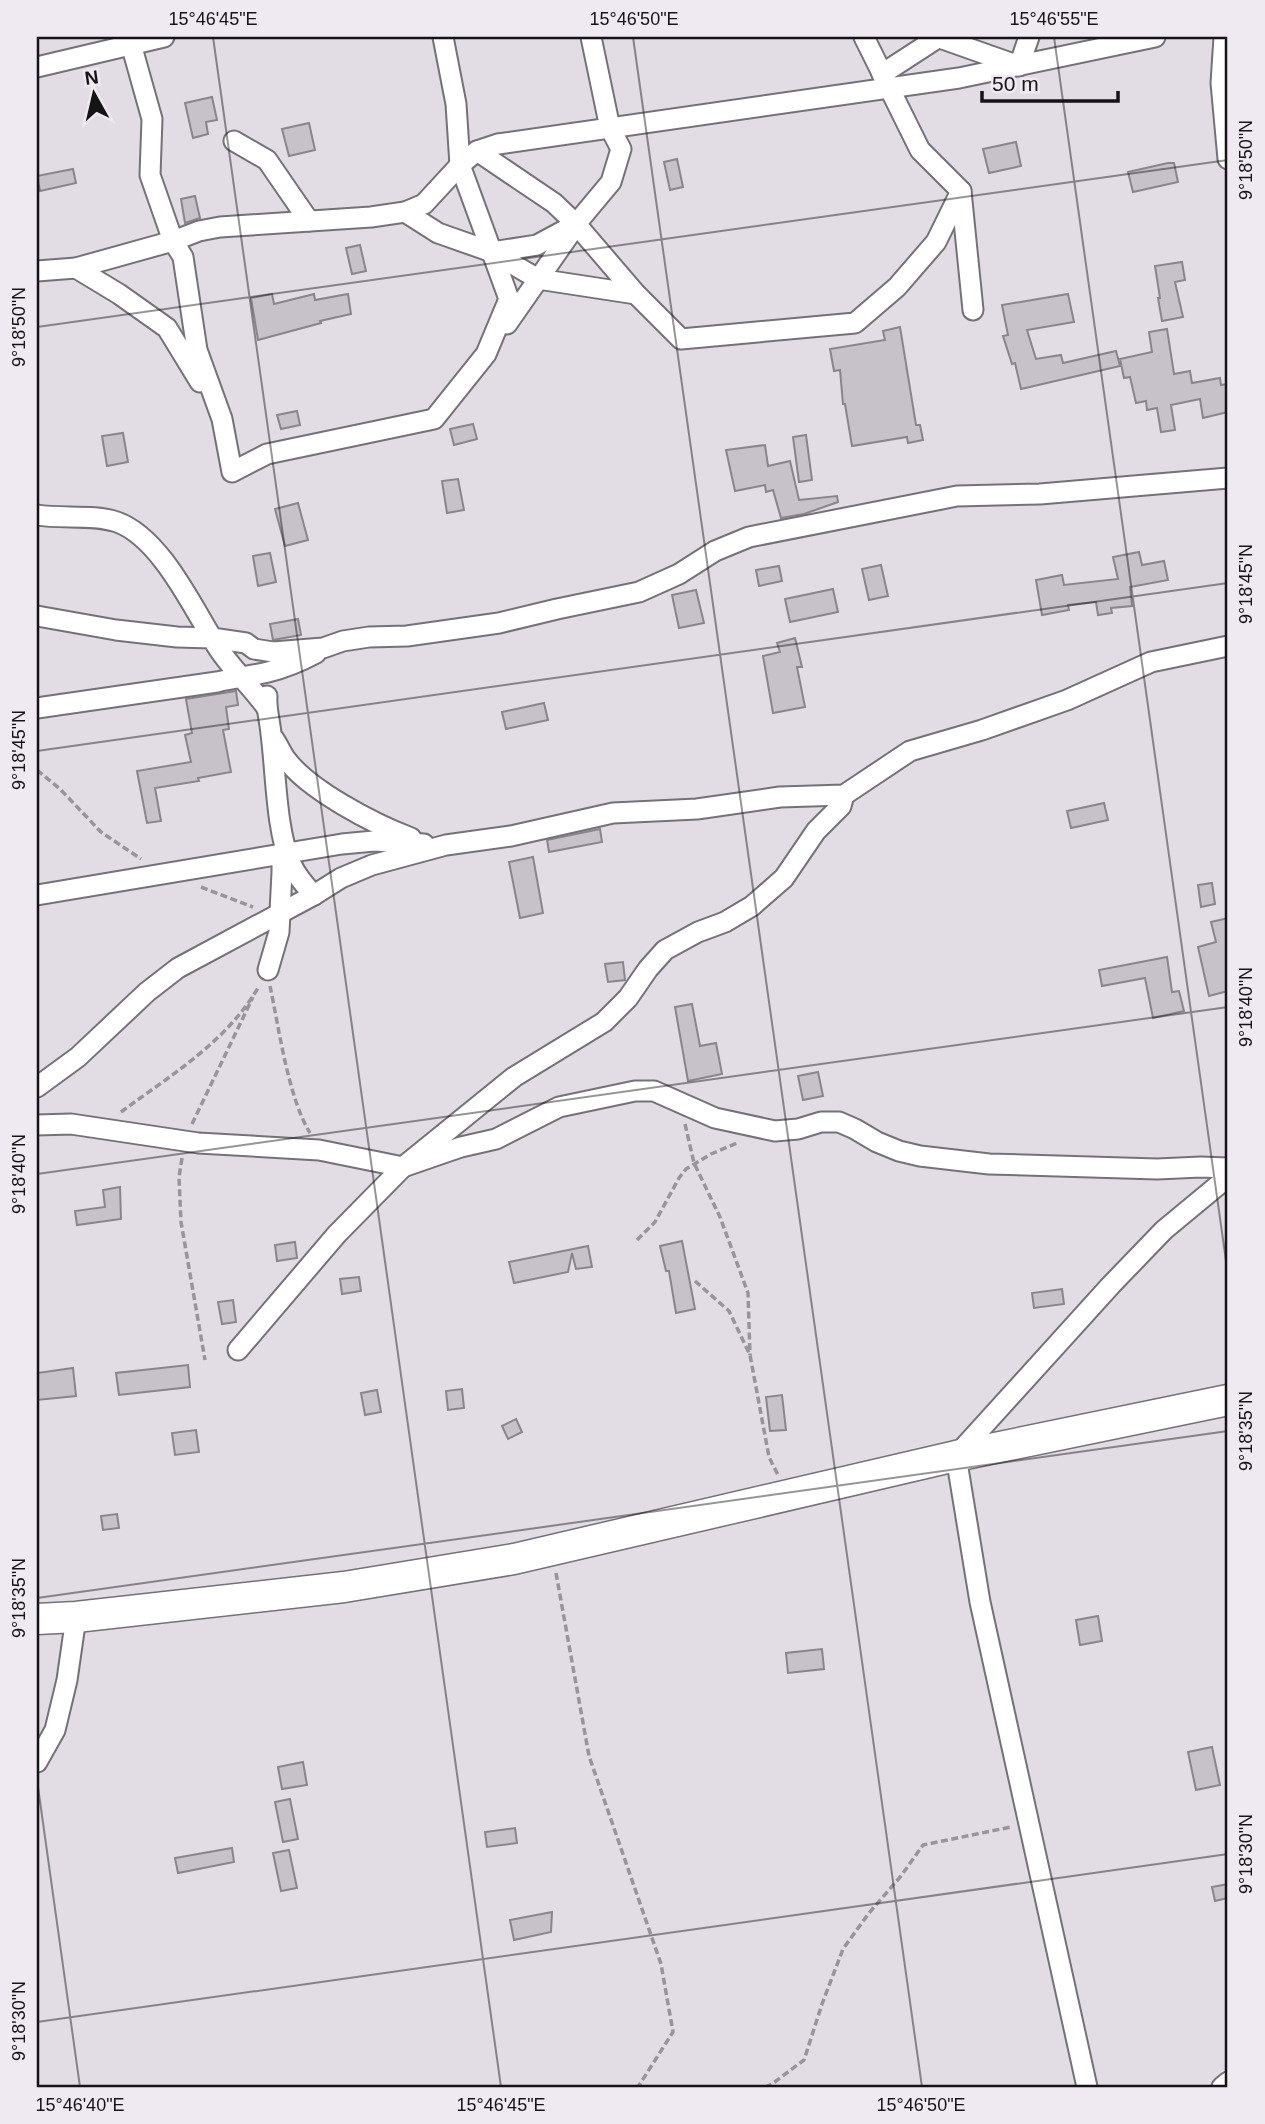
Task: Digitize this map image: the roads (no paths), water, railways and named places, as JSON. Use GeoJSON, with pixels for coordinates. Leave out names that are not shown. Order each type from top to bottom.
{"type":"FeatureCollection","features":[{"type":"Feature","properties":{"kind":"main road"},"geometry":{"type":"LineString","coordinates":[[37,1619],[344,1587],[552,1551],[956,1456],[1228,1400]]}},
{"type":"Feature","properties":{"kind":"street"},"geometry":{"type":"LineString","coordinates":[[37,67],[164,37]]}},
{"type":"Feature","properties":{"kind":"street"},"geometry":{"type":"LineString","coordinates":[[443,37],[456,104],[460,165],[509,299],[486,354]]}},
{"type":"Feature","properties":{"kind":"street"},"geometry":{"type":"LineString","coordinates":[[131,44],[152,119],[150,175],[173,241],[183,257],[197,350],[222,419],[232,472],[267,454],[434,419],[486,354],[576,224],[611,182],[621,149],[610,128],[591,37]]}},
{"type":"Feature","properties":{"kind":"street"},"geometry":{"type":"LineString","coordinates":[[864,37],[920,149],[961,191],[973,310]]}},
{"type":"Feature","properties":{"kind":"street"},"geometry":{"type":"LineString","coordinates":[[885,81],[938,37],[1019,66]]}},
{"type":"Feature","properties":{"kind":"street"},"geometry":{"type":"LineString","coordinates":[[1019,66],[1029,37]]}},
{"type":"Feature","properties":{"kind":"street"},"geometry":{"type":"LineString","coordinates":[[40,268],[76,268],[220,227],[371,217],[405,212],[424,204],[460,165],[477,151],[498,144],[610,128],[885,81],[959,78],[1155,37]]}},
{"type":"Feature","properties":{"kind":"street"},"geometry":{"type":"LineString","coordinates":[[1224,37],[1221,83],[1228,159]]}},
{"type":"Feature","properties":{"kind":"street"},"geometry":{"type":"LineString","coordinates":[[234,141],[267,160],[309,221]]}},
{"type":"Feature","properties":{"kind":"street"},"geometry":{"type":"LineString","coordinates":[[477,151],[554,202],[636,294],[681,339],[855,323],[897,287],[936,242],[961,191]]}},
{"type":"Feature","properties":{"kind":"street"},"geometry":{"type":"LineString","coordinates":[[405,212],[438,233],[492,252],[538,279],[636,294]]}},
{"type":"Feature","properties":{"kind":"street"},"geometry":{"type":"LineString","coordinates":[[492,252],[537,246],[576,224]]}},
{"type":"Feature","properties":{"kind":"street"},"geometry":{"type":"LineString","coordinates":[[76,268],[167,328],[222,419]]}},
{"type":"Feature","properties":{"kind":"street"},"geometry":{"type":"LineString","coordinates":[[254,649],[273,652],[323,648],[343,641],[369,637],[407,636],[499,623],[639,592],[679,574],[715,551],[749,537],[957,496],[1040,494],[1228,478]]}},
{"type":"Feature","properties":{"kind":"street"},"geometry":{"type":"LineString","coordinates":[[37,515],[117,522],[134,532],[154,549],[181,588],[220,654],[266,708]]}},
{"type":"Feature","properties":{"kind":"street"},"geometry":{"type":"LineString","coordinates":[[37,617],[116,630],[246,643],[254,649],[266,673],[266,708],[283,854],[279,932],[268,970]]}},
{"type":"Feature","properties":{"kind":"street"},"geometry":{"type":"LineString","coordinates":[[37,1087],[78,1057],[165,976],[341,878],[372,865],[446,845],[511,836],[613,813],[697,810],[780,797],[844,795],[910,751],[982,730],[1067,700],[1151,663],[1228,646]]}},
{"type":"Feature","properties":{"kind":"street"},"geometry":{"type":"LineString","coordinates":[[37,708],[266,673],[296,663],[323,648]]}},
{"type":"Feature","properties":{"kind":"street"},"geometry":{"type":"LineString","coordinates":[[271,733],[285,758],[315,786],[383,827],[411,838],[446,845]]}},
{"type":"Feature","properties":{"kind":"street"},"geometry":{"type":"LineString","coordinates":[[238,1350],[337,1234],[403,1167],[514,1077],[604,1022],[628,998],[665,950],[752,906],[784,878],[816,831],[841,806],[844,795]]}},
{"type":"Feature","properties":{"kind":"street"},"geometry":{"type":"LineString","coordinates":[[37,895],[342,844],[374,841],[446,845]]}},
{"type":"Feature","properties":{"kind":"street"},"geometry":{"type":"LineString","coordinates":[[283,854],[314,895]]}},
{"type":"Feature","properties":{"kind":"street"},"geometry":{"type":"LineString","coordinates":[[37,1125],[71,1124],[198,1143],[319,1150],[403,1167],[461,1147],[496,1139],[559,1107],[635,1091],[654,1091],[715,1118],[775,1131],[798,1129],[821,1122],[839,1122],[888,1146],[920,1156],[989,1164],[1157,1169],[1228,1168]]}},
{"type":"Feature","properties":{"kind":"street"},"geometry":{"type":"LineString","coordinates":[[1087,2087],[980,1601],[956,1456],[1164,1230],[1228,1177]]}},
{"type":"Feature","properties":{"kind":"street"},"geometry":{"type":"LineString","coordinates":[[37,1762],[55,1730],[67,1680],[76,1617]]}},
{"type":"Feature","properties":{"kind":"street"},"geometry":{"type":"LineString","coordinates":[[1223,2087],[1228,2082]]}}]}
